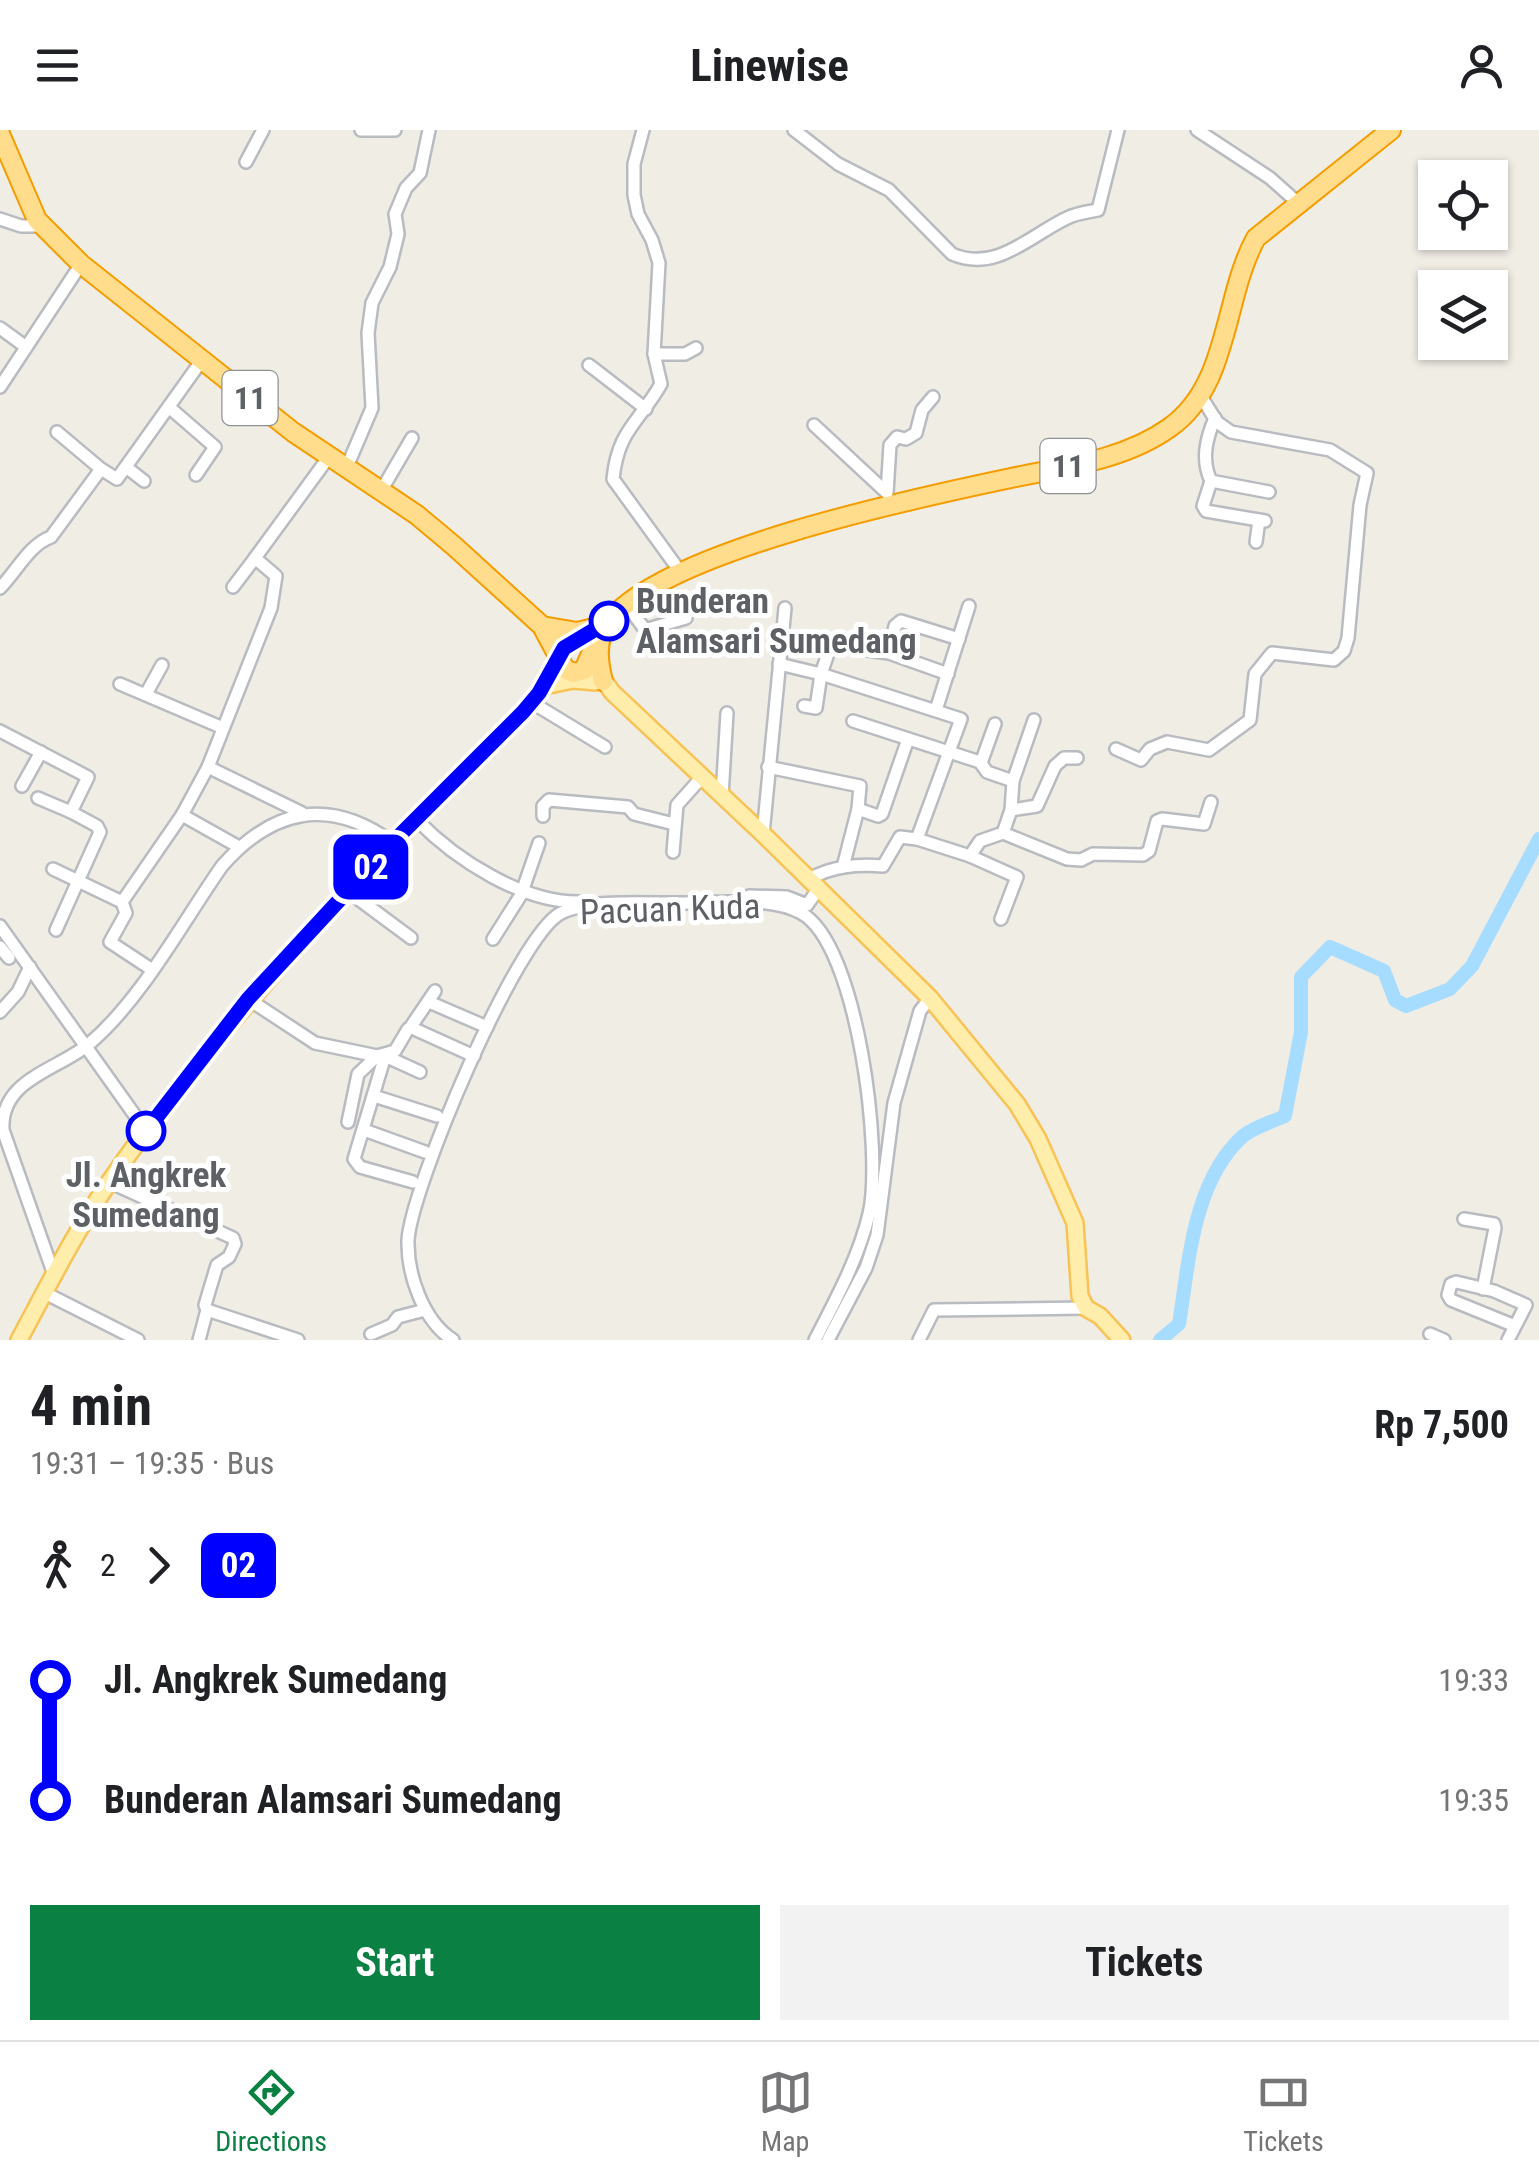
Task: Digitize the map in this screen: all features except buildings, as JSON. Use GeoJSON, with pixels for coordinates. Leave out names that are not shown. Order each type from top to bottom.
{"type":"FeatureCollection","features":[{"type":"Feature","properties":{"kind":"highway","name":"11"},"geometry":{"type":"LineString","coordinates":[[560,656],[564,648],[601,630],[627,605],[679,570],[887,500],[1126,450],[1172,426],[1200,395],[1228,322],[1246,256],[1267,226],[1390,130]]}},
{"type":"Feature","properties":{"kind":"highway","name":"11"},"geometry":{"type":"LineString","coordinates":[[0,134],[43,226],[81,264],[328,458],[382,491],[454,546],[548,630],[587,649],[590,657]]}},
{"type":"Feature","properties":{"kind":"highway","name":"11"},"geometry":{"type":"LineString","coordinates":[[548,630],[562,666],[574,673],[584,670],[601,630]]}},
{"type":"Feature","properties":{"kind":"highway"},"geometry":{"type":"LineString","coordinates":[[542,689],[548,630],[601,630],[598,657],[604,685]]}},
{"type":"Feature","properties":{"kind":"main road"},"geometry":{"type":"LineString","coordinates":[[20,1340],[53,1272],[109,1182],[248,999],[542,689],[560,656]]}},
{"type":"Feature","properties":{"kind":"main road"},"geometry":{"type":"LineString","coordinates":[[590,657],[604,685],[930,998],[1017,1104],[1038,1139],[1075,1223],[1078,1288],[1093,1312],[1122,1340]]}},
{"type":"Feature","properties":{"kind":"main road"},"geometry":{"type":"LineString","coordinates":[[542,689],[574,673],[604,685]]}},
{"type":"Feature","properties":{"kind":"main road"},"geometry":{"type":"LineString","coordinates":[[542,689],[573,680],[604,685]]}},
{"type":"Feature","properties":{"kind":"street"},"geometry":{"type":"LineString","coordinates":[[246,162],[263,130]]}},
{"type":"Feature","properties":{"kind":"street"},"geometry":{"type":"LineString","coordinates":[[361,130],[395,130]]}},
{"type":"Feature","properties":{"kind":"street"},"geometry":{"type":"LineString","coordinates":[[346,469],[372,408],[368,334],[372,303],[390,267],[398,234],[394,214],[406,188],[420,173],[429,130]]}},
{"type":"Feature","properties":{"kind":"street"},"geometry":{"type":"LineString","coordinates":[[643,130],[634,164],[634,195],[658,263],[654,354],[660,384],[618,446],[613,479],[679,570]]}},
{"type":"Feature","properties":{"kind":"street"},"geometry":{"type":"LineString","coordinates":[[794,130],[838,164],[889,190],[952,254],[965,260],[999,258],[1070,216],[1098,210],[1118,130]]}},
{"type":"Feature","properties":{"kind":"street"},"geometry":{"type":"LineString","coordinates":[[1197,130],[1270,178],[1298,203]]}},
{"type":"Feature","properties":{"kind":"street"},"geometry":{"type":"LineString","coordinates":[[0,219],[21,226],[43,226]]}},
{"type":"Feature","properties":{"kind":"street"},"geometry":{"type":"LineString","coordinates":[[0,387],[81,264]]}},
{"type":"Feature","properties":{"kind":"street"},"geometry":{"type":"LineString","coordinates":[[0,328],[26,347]]}},
{"type":"Feature","properties":{"kind":"street"},"geometry":{"type":"LineString","coordinates":[[654,354],[685,354],[696,348]]}},
{"type":"Feature","properties":{"kind":"street"},"geometry":{"type":"LineString","coordinates":[[58,432],[115,480],[202,360]]}},
{"type":"Feature","properties":{"kind":"street"},"geometry":{"type":"LineString","coordinates":[[589,366],[646,410]]}},
{"type":"Feature","properties":{"kind":"street"},"geometry":{"type":"LineString","coordinates":[[1116,749],[1141,760],[1150,749],[1167,742],[1209,750],[1250,720],[1255,674],[1272,654],[1334,660],[1344,651],[1356,578],[1360,505],[1368,472],[1330,450],[1232,432],[1215,418],[1200,395]]}},
{"type":"Feature","properties":{"kind":"street"},"geometry":{"type":"LineString","coordinates":[[887,500],[890,445],[897,437],[906,439],[916,433],[922,410],[933,398]]}},
{"type":"Feature","properties":{"kind":"street"},"geometry":{"type":"LineString","coordinates":[[170,408],[215,447],[196,475]]}},
{"type":"Feature","properties":{"kind":"street"},"geometry":{"type":"LineString","coordinates":[[1215,418],[1205,453],[1211,481],[1203,506],[1206,511],[1262,521],[1256,542]]}},
{"type":"Feature","properties":{"kind":"street"},"geometry":{"type":"LineString","coordinates":[[814,425],[887,500]]}},
{"type":"Feature","properties":{"kind":"street"},"geometry":{"type":"LineString","coordinates":[[382,491],[412,438]]}},
{"type":"Feature","properties":{"kind":"street"},"geometry":{"type":"LineString","coordinates":[[233,587],[328,458]]}},
{"type":"Feature","properties":{"kind":"street"},"geometry":{"type":"LineString","coordinates":[[126,467],[144,481]]}},
{"type":"Feature","properties":{"kind":"street"},"geometry":{"type":"LineString","coordinates":[[0,588],[38,542],[51,537],[101,469]]}},
{"type":"Feature","properties":{"kind":"street"},"geometry":{"type":"LineString","coordinates":[[1211,481],[1270,492]]}},
{"type":"Feature","properties":{"kind":"street"},"geometry":{"type":"LineString","coordinates":[[122,902],[182,816],[208,767],[271,608],[275,574],[255,558]]}},
{"type":"Feature","properties":{"kind":"street"},"geometry":{"type":"LineString","coordinates":[[627,605],[642,627],[686,618]]}},
{"type":"Feature","properties":{"kind":"street"},"geometry":{"type":"LineString","coordinates":[[936,710],[969,606]]}},
{"type":"Feature","properties":{"kind":"street"},"geometry":{"type":"LineString","coordinates":[[763,834],[785,608]]}},
{"type":"Feature","properties":{"kind":"street"},"geometry":{"type":"LineString","coordinates":[[890,653],[895,626],[901,621],[958,638]]}},
{"type":"Feature","properties":{"kind":"street"},"geometry":{"type":"LineString","coordinates":[[804,706],[816,708],[821,674],[831,645],[890,653],[948,674]]}},
{"type":"Feature","properties":{"kind":"street"},"geometry":{"type":"LineString","coordinates":[[146,694],[162,664]]}},
{"type":"Feature","properties":{"kind":"street"},"geometry":{"type":"LineString","coordinates":[[779,664],[960,719],[916,838]]}},
{"type":"Feature","properties":{"kind":"street"},"geometry":{"type":"LineString","coordinates":[[120,684],[223,728]]}},
{"type":"Feature","properties":{"kind":"street"},"geometry":{"type":"LineString","coordinates":[[542,689],[605,747]]}},
{"type":"Feature","properties":{"kind":"street"},"geometry":{"type":"LineString","coordinates":[[722,796],[727,712]]}},
{"type":"Feature","properties":{"kind":"street"},"geometry":{"type":"LineString","coordinates":[[1002,833],[1011,810],[1013,781],[1034,720]]}},
{"type":"Feature","properties":{"kind":"street"},"geometry":{"type":"LineString","coordinates":[[853,721],[982,763],[987,772],[1013,781]]}},
{"type":"Feature","properties":{"kind":"street"},"geometry":{"type":"LineString","coordinates":[[982,763],[995,724]]}},
{"type":"Feature","properties":{"kind":"street"},"geometry":{"type":"LineString","coordinates":[[0,732],[88,775],[71,812]]}},
{"type":"Feature","properties":{"kind":"street"},"geometry":{"type":"LineString","coordinates":[[858,809],[882,814],[908,739]]}},
{"type":"Feature","properties":{"kind":"street"},"geometry":{"type":"LineString","coordinates":[[22,786],[42,752]]}},
{"type":"Feature","properties":{"kind":"street"},"geometry":{"type":"LineString","coordinates":[[1011,810],[1037,806],[1055,766],[1064,758],[1077,758]]}},
{"type":"Feature","properties":{"kind":"street"},"geometry":{"type":"LineString","coordinates":[[768,766],[860,786],[843,866]]}},
{"type":"Feature","properties":{"kind":"street"},"geometry":{"type":"LineString","coordinates":[[208,767],[302,813],[353,821],[393,842]]}},
{"type":"Feature","properties":{"kind":"street"},"geometry":{"type":"LineString","coordinates":[[673,852],[677,805],[702,777]]}},
{"type":"Feature","properties":{"kind":"street"},"geometry":{"type":"LineString","coordinates":[[38,798],[100,830],[56,930]]}},
{"type":"Feature","properties":{"kind":"street"},"geometry":{"type":"LineString","coordinates":[[543,816],[548,800],[586,801],[628,807],[634,814],[674,824]]}},
{"type":"Feature","properties":{"kind":"street"},"geometry":{"type":"LineString","coordinates":[[970,856],[980,842],[1002,833],[1066,860],[1081,860],[1093,854],[1147,854],[1157,821],[1204,824],[1211,802]]}},
{"type":"Feature","properties":{"kind":"street"},"geometry":{"type":"LineString","coordinates":[[53,1272],[10,1156],[2,1117],[7,1102],[34,1076],[88,1045],[113,1020],[239,847],[302,813]]}},
{"type":"Feature","properties":{"kind":"street"},"geometry":{"type":"LineString","coordinates":[[182,816],[239,847]]}},
{"type":"Feature","properties":{"kind":"street"},"geometry":{"type":"LineString","coordinates":[[418,820],[462,861],[559,902],[775,896],[803,905],[810,903],[814,884],[824,870],[883,866],[900,837],[916,838],[1018,878],[1001,919]]}},
{"type":"Feature","properties":{"kind":"street"},"geometry":{"type":"LineString","coordinates":[[493,940],[523,890],[538,843]]}},
{"type":"Feature","properties":{"kind":"street"},"geometry":{"type":"LineString","coordinates":[[53,869],[122,902],[126,913],[110,942],[151,970]]}},
{"type":"Feature","properties":{"kind":"street"},"geometry":{"type":"LineString","coordinates":[[349,892],[411,938]]}},
{"type":"Feature","properties":{"kind":"street","name":"Pacuan Kuda"},"geometry":{"type":"LineString","coordinates":[[452,1340],[425,1310],[410,1260],[412,1219],[434,1152],[474,1056],[538,936],[563,912],[607,905],[761,904],[790,908],[810,919],[828,941],[857,1028],[866,1080],[872,1176],[870,1213],[815,1340]]}},
{"type":"Feature","properties":{"kind":"street"},"geometry":{"type":"LineString","coordinates":[[0,926],[146,1131]]}},
{"type":"Feature","properties":{"kind":"street"},"geometry":{"type":"LineString","coordinates":[[0,947],[8,958]]}},
{"type":"Feature","properties":{"kind":"street"},"geometry":{"type":"LineString","coordinates":[[0,1012],[18,992],[30,968]]}},
{"type":"Feature","properties":{"kind":"street"},"geometry":{"type":"LineString","coordinates":[[348,1122],[358,1074],[381,1056],[395,1051],[432,996],[487,1027]]}},
{"type":"Feature","properties":{"kind":"street"},"geometry":{"type":"LineString","coordinates":[[828,1340],[866,1268],[878,1234],[891,1115],[920,1012],[930,998]]}},
{"type":"Feature","properties":{"kind":"street"},"geometry":{"type":"LineString","coordinates":[[248,999],[315,1043],[381,1056],[420,1072]]}},
{"type":"Feature","properties":{"kind":"street"},"geometry":{"type":"LineString","coordinates":[[410,1028],[474,1056]]}},
{"type":"Feature","properties":{"kind":"street"},"geometry":{"type":"LineString","coordinates":[[350,1176],[374,1096],[381,1056]]}},
{"type":"Feature","properties":{"kind":"street"},"geometry":{"type":"LineString","coordinates":[[374,1096],[436,1116]]}},
{"type":"Feature","properties":{"kind":"street"},"geometry":{"type":"LineString","coordinates":[[364,1130],[426,1152]]}},
{"type":"Feature","properties":{"kind":"street"},"geometry":{"type":"LineString","coordinates":[[355,1164],[413,1182]]}},
{"type":"Feature","properties":{"kind":"street"},"geometry":{"type":"LineString","coordinates":[[109,1182],[233,1238],[230,1257],[217,1266],[198,1340]]}},
{"type":"Feature","properties":{"kind":"street"},"geometry":{"type":"LineString","coordinates":[[1464,1219],[1494,1224],[1483,1288]]}},
{"type":"Feature","properties":{"kind":"street"},"geometry":{"type":"LineString","coordinates":[[1515,1326],[1456,1303],[1448,1296],[1454,1282],[1483,1288],[1539,1311]]}},
{"type":"Feature","properties":{"kind":"street"},"geometry":{"type":"LineString","coordinates":[[44,1292],[138,1340]]}},
{"type":"Feature","properties":{"kind":"street"},"geometry":{"type":"LineString","coordinates":[[1508,1340],[1526,1305]]}},
{"type":"Feature","properties":{"kind":"street"},"geometry":{"type":"LineString","coordinates":[[207,1310],[298,1340]]}},
{"type":"Feature","properties":{"kind":"street"},"geometry":{"type":"LineString","coordinates":[[371,1334],[392,1325],[398,1317],[425,1310]]}},
{"type":"Feature","properties":{"kind":"street"},"geometry":{"type":"LineString","coordinates":[[919,1340],[934,1310],[1093,1312]]}},
{"type":"Feature","properties":{"kind":"street"},"geometry":{"type":"LineString","coordinates":[[1430,1334],[1444,1340]]}},
{"type":"Feature","properties":{"kind":"waterway"},"geometry":{"type":"LineString","coordinates":[[1160,1340],[1179,1324],[1190,1249],[1213,1176],[1243,1136],[1285,1116],[1301,1032],[1301,977],[1330,947],[1384,971],[1395,1000],[1406,1006],[1450,989],[1472,966],[1539,839]]}},
{"type":"Feature","properties":{"kind":"bus line","name":"02"},"geometry":{"type":"LineString","coordinates":[[146,1131],[248,999],[393,842],[523,712],[539,693],[564,648],[609,621]]}},
{"type":"Feature","properties":{"kind":"place","name":"Bunderan Alamsari Sumedang"},"geometry":{"type":"Point","coordinates":[609,621]}},
{"type":"Feature","properties":{"kind":"place","name":"Jl. Angkrek Sumedang"},"geometry":{"type":"Point","coordinates":[146,1131]}}]}
